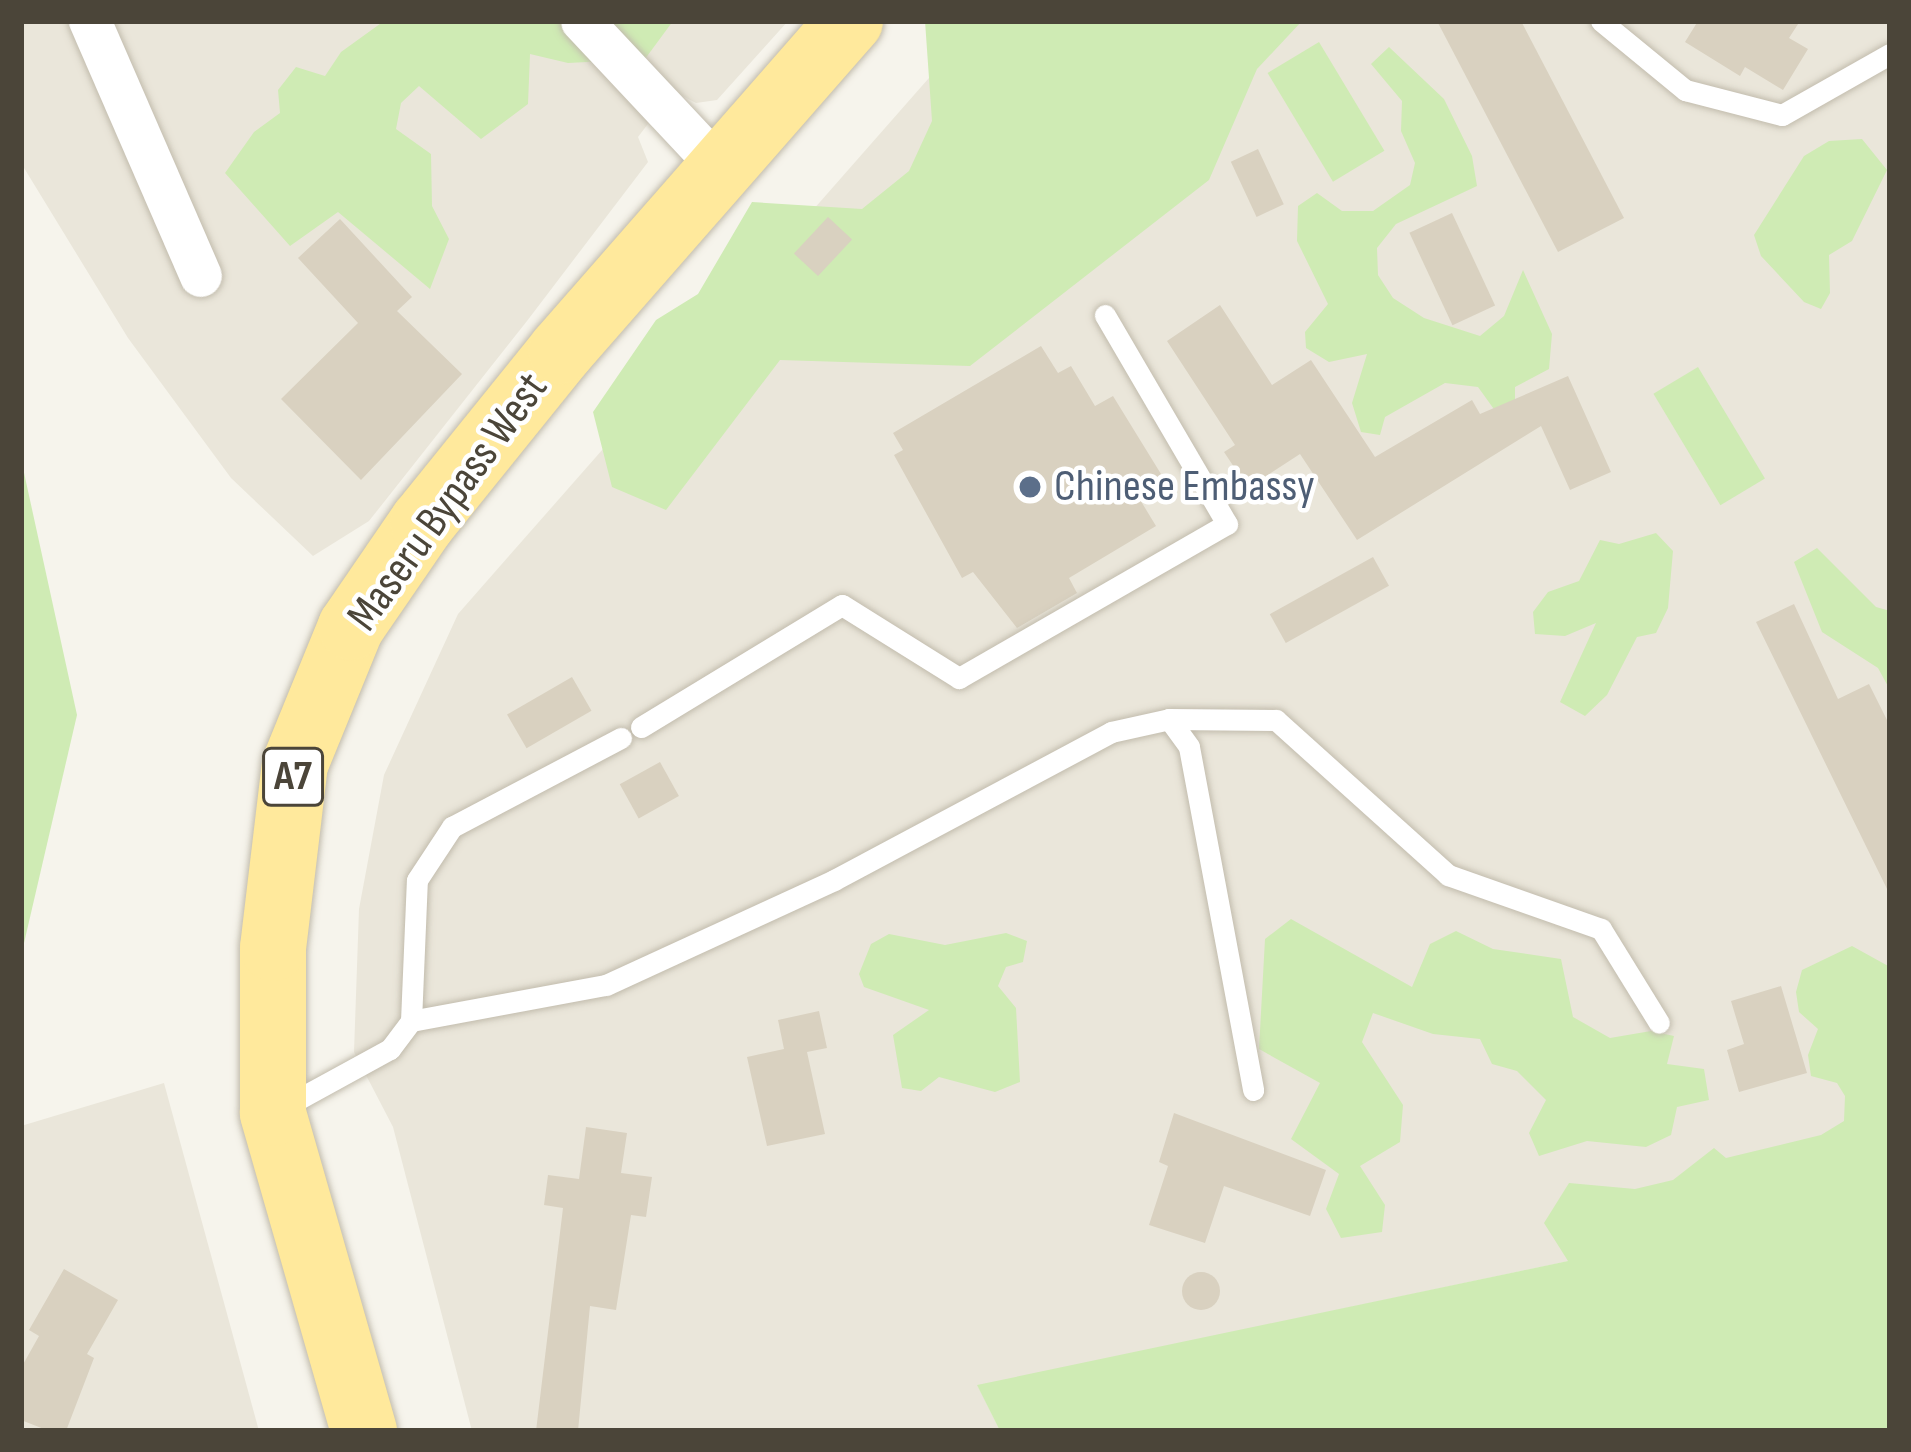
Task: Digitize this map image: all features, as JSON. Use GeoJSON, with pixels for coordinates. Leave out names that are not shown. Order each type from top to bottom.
{"type":"FeatureCollection","features":[{"type":"Feature","properties":{"kind":"main road","name":"Maseru Bypass West"},"geometry":{"type":"LineString","coordinates":[[364,1431],[273,1113],[273,948],[295,764],[351,627],[464,471],[850,21]]}},
{"type":"Feature","properties":{"kind":"street"},"geometry":{"type":"LineString","coordinates":[[90,21],[201,276]]}},
{"type":"Feature","properties":{"kind":"street"},"geometry":{"type":"LineString","coordinates":[[582,21],[720,169]]}},
{"type":"Feature","properties":{"kind":"lane"},"geometry":{"type":"LineString","coordinates":[[1601,21],[1685,90],[1782,115],[1890,54]]}},
{"type":"Feature","properties":{"kind":"lane"},"geometry":{"type":"LineString","coordinates":[[273,1113],[389,1048],[411,1021],[416,880],[452,827],[631,732],[842,605],[959,678],[1227,524],[1105,315]]}},
{"type":"Feature","properties":{"kind":"lane"},"geometry":{"type":"LineString","coordinates":[[411,1021],[606,986],[834,880],[1111,732],[1169,719],[1276,720],[1448,875],[1600,929],[1659,1023]]}},
{"type":"Feature","properties":{"kind":"lane"},"geometry":{"type":"LineString","coordinates":[[1169,719],[1189,747],[1253,1090]]}},
{"type":"Feature","properties":{"kind":"shaded area"},"geometry":{"type":"Polygon","coordinates":[[[21,21],[788,21],[717,100],[696,103],[673,91],[638,137],[648,162],[527,321],[369,521],[313,556],[231,478],[128,338],[21,163],[21,21]]]}},
{"type":"Feature","properties":{"kind":"shaded area"},"geometry":{"type":"Polygon","coordinates":[[[979,21],[1890,21],[1890,1193],[978,1386],[1000,1431],[472,1431],[393,1127],[354,1052],[359,909],[384,775],[458,614],[979,21]]]}},
{"type":"Feature","properties":{"kind":"shaded area"},"geometry":{"type":"Polygon","coordinates":[[[164,1083],[259,1431],[21,1431],[21,1126],[164,1083]]]}},
{"type":"Feature","properties":{"kind":"green space"},"geometry":{"type":"Polygon","coordinates":[[[384,21],[673,21],[645,59],[568,63],[530,54],[528,104],[481,139],[419,86],[401,103],[396,129],[431,154],[432,206],[449,239],[430,289],[338,212],[290,246],[225,173],[254,132],[280,113],[278,90],[296,67],[325,76],[341,52],[384,21]]]}},
{"type":"Feature","properties":{"kind":"green space"},"geometry":{"type":"Polygon","coordinates":[[[925,21],[1302,21],[1257,69],[1209,180],[970,366],[780,360],[666,510],[612,487],[593,412],[656,320],[698,294],[752,202],[862,209],[909,171],[932,121],[925,21]]]}},
{"type":"Feature","properties":{"kind":"green space"},"geometry":{"type":"Polygon","coordinates":[[[1319,42],[1384,151],[1333,182],[1268,73],[1319,42]]]}},
{"type":"Feature","properties":{"kind":"green space"},"geometry":{"type":"Polygon","coordinates":[[[1389,47],[1444,99],[1472,156],[1477,186],[1396,224],[1377,248],[1378,275],[1393,298],[1424,318],[1480,336],[1504,316],[1523,270],[1552,334],[1549,369],[1515,387],[1515,419],[1496,412],[1478,387],[1445,383],[1385,417],[1380,435],[1361,432],[1352,403],[1367,354],[1329,362],[1306,348],[1305,332],[1328,304],[1297,241],[1298,206],[1317,193],[1342,211],[1373,211],[1410,185],[1415,163],[1401,131],[1402,101],[1371,64],[1389,47]]]}},
{"type":"Feature","properties":{"kind":"green space"},"geometry":{"type":"Polygon","coordinates":[[[1862,139],[1887,170],[1852,241],[1829,255],[1830,293],[1821,309],[1804,302],[1761,256],[1754,235],[1804,156],[1829,141],[1862,139]]]}},
{"type":"Feature","properties":{"kind":"green space"},"geometry":{"type":"Polygon","coordinates":[[[1698,367],[1765,478],[1720,505],[1653,394],[1698,367]]]}},
{"type":"Feature","properties":{"kind":"green space"},"geometry":{"type":"Polygon","coordinates":[[[21,459],[77,715],[21,956],[21,459]]]}},
{"type":"Feature","properties":{"kind":"green space"},"geometry":{"type":"Polygon","coordinates":[[[1656,533],[1673,551],[1668,608],[1656,633],[1637,637],[1607,695],[1585,716],[1560,702],[1596,623],[1565,636],[1535,634],[1533,612],[1548,592],[1579,581],[1600,540],[1619,544],[1656,533]]]}},
{"type":"Feature","properties":{"kind":"green space"},"geometry":{"type":"Polygon","coordinates":[[[1817,548],[1876,607],[1890,611],[1890,690],[1878,668],[1822,632],[1794,562],[1817,548]]]}},
{"type":"Feature","properties":{"kind":"green space"},"geometry":{"type":"Polygon","coordinates":[[[1291,919],[1412,987],[1430,944],[1456,931],[1493,949],[1561,959],[1573,1017],[1610,1038],[1651,1031],[1674,1036],[1667,1064],[1704,1069],[1709,1100],[1677,1107],[1671,1135],[1646,1147],[1587,1141],[1539,1156],[1529,1133],[1546,1100],[1517,1071],[1492,1064],[1480,1039],[1433,1034],[1373,1013],[1362,1042],[1403,1105],[1400,1142],[1360,1166],[1385,1205],[1382,1232],[1341,1238],[1326,1209],[1339,1174],[1291,1139],[1320,1083],[1259,1049],[1265,939],[1291,919]]]}},
{"type":"Feature","properties":{"kind":"green space"},"geometry":{"type":"Polygon","coordinates":[[[1006,933],[1027,941],[1023,962],[1006,967],[998,986],[1016,1008],[1020,1082],[995,1092],[939,1077],[921,1091],[902,1088],[893,1035],[929,1010],[864,987],[859,974],[871,944],[889,934],[945,945],[1006,933]]]}},
{"type":"Feature","properties":{"kind":"green space"},"geometry":{"type":"Polygon","coordinates":[[[1852,946],[1890,967],[1890,1431],[1000,1431],[977,1385],[1568,1261],[1544,1223],[1569,1183],[1635,1189],[1673,1180],[1714,1148],[1726,1158],[1821,1135],[1844,1121],[1845,1096],[1837,1083],[1811,1076],[1808,1055],[1818,1029],[1799,1012],[1796,992],[1802,970],[1852,946]]]}},
{"type":"Feature","properties":{"kind":"building"},"geometry":{"type":"Polygon","coordinates":[[[1437,21],[1521,21],[1624,218],[1558,252],[1437,21]]]}},
{"type":"Feature","properties":{"kind":"building"},"geometry":{"type":"Polygon","coordinates":[[[1698,21],[1800,21],[1789,38],[1808,49],[1783,90],[1745,67],[1740,76],[1685,42],[1698,21]]]}},
{"type":"Feature","properties":{"kind":"building"},"geometry":{"type":"Polygon","coordinates":[[[1258,149],[1284,204],[1257,217],[1231,162],[1258,149]]]}},
{"type":"Feature","properties":{"kind":"building"},"geometry":{"type":"Polygon","coordinates":[[[1452,213],[1495,305],[1453,325],[1409,233],[1452,213]]]}},
{"type":"Feature","properties":{"kind":"building"},"geometry":{"type":"Polygon","coordinates":[[[828,217],[852,240],[818,276],[794,254],[828,217]]]}},
{"type":"Feature","properties":{"kind":"building"},"geometry":{"type":"Polygon","coordinates":[[[340,219],[412,297],[397,311],[462,374],[361,480],[281,399],[358,323],[298,258],[340,219]]]}},
{"type":"Feature","properties":{"kind":"building"},"geometry":{"type":"Polygon","coordinates":[[[1220,305],[1272,385],[1311,360],[1375,457],[1472,400],[1480,414],[1568,376],[1611,472],[1570,490],[1541,426],[1357,540],[1300,454],[1248,488],[1224,452],[1235,445],[1167,341],[1220,305]]]}},
{"type":"Feature","properties":{"kind":"building","name":"Chinese Embassy"},"geometry":{"type":"Polygon","coordinates":[[[1041,346],[1058,373],[1071,366],[1095,406],[1113,396],[1161,474],[1139,498],[1156,526],[1069,578],[1077,593],[1017,628],[973,572],[962,578],[894,455],[903,450],[893,433],[1041,346]]]}},
{"type":"Feature","properties":{"kind":"building"},"geometry":{"type":"Polygon","coordinates":[[[1373,557],[1389,586],[1286,643],[1270,614],[1373,557]]]}},
{"type":"Feature","properties":{"kind":"building"},"geometry":{"type":"Polygon","coordinates":[[[1794,604],[1838,699],[1869,684],[1890,726],[1890,895],[1756,622],[1794,604]]]}},
{"type":"Feature","properties":{"kind":"building"},"geometry":{"type":"Polygon","coordinates":[[[572,677],[592,711],[527,748],[507,714],[572,677]]]}},
{"type":"Feature","properties":{"kind":"building"},"geometry":{"type":"Polygon","coordinates":[[[660,762],[679,796],[639,818],[620,784],[660,762]]]}},
{"type":"Feature","properties":{"kind":"building"},"geometry":{"type":"Polygon","coordinates":[[[1781,986],[1807,1073],[1739,1092],[1727,1050],[1744,1044],[1731,1001],[1781,986]]]}},
{"type":"Feature","properties":{"kind":"building"},"geometry":{"type":"Polygon","coordinates":[[[819,1011],[827,1048],[807,1052],[825,1134],[767,1146],[747,1057],[784,1049],[778,1020],[819,1011]]]}},
{"type":"Feature","properties":{"kind":"building"},"geometry":{"type":"Polygon","coordinates":[[[1174,1113],[1326,1170],[1310,1216],[1224,1186],[1205,1243],[1149,1225],[1168,1166],[1159,1162],[1174,1113]]]}},
{"type":"Feature","properties":{"kind":"building"},"geometry":{"type":"Polygon","coordinates":[[[586,1127],[627,1133],[621,1173],[652,1177],[646,1217],[631,1215],[616,1310],[590,1306],[578,1431],[536,1431],[563,1208],[544,1205],[548,1175],[579,1179],[586,1127]]]}},
{"type":"Feature","properties":{"kind":"building"},"geometry":{"type":"Polygon","coordinates":[[[64,1269],[118,1300],[87,1354],[94,1358],[66,1431],[49,1431],[21,1420],[21,1368],[39,1336],[29,1330],[64,1269]]]}},
{"type":"Feature","properties":{"kind":"building"},"geometry":{"type":"Polygon","coordinates":[[[1201,1272],[1214,1278],[1220,1291],[1214,1304],[1201,1310],[1188,1304],[1182,1291],[1188,1278],[1201,1272]]]}},
{"type":"Feature","properties":{"kind":"place","name":"Chinese Embassy"},"geometry":{"type":"Point","coordinates":[1030,487]}}]}
